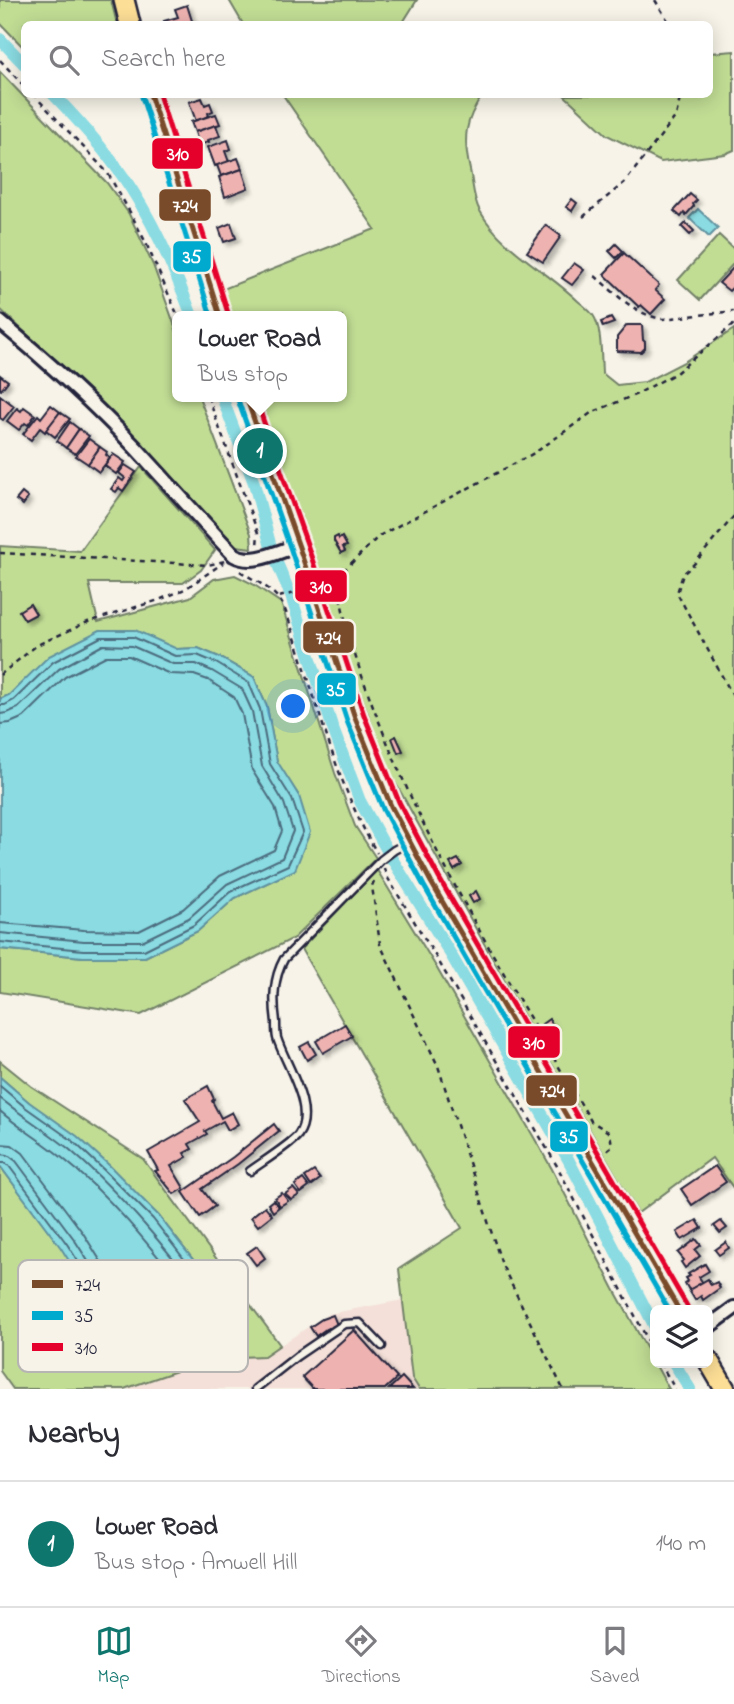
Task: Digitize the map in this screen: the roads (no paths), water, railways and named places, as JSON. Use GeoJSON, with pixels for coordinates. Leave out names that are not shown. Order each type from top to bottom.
{"type":"FeatureCollection","features":[{"type":"Feature","properties":{"kind":"main road"},"geometry":{"type":"LineString","coordinates":[[124,0],[129,21]]}},
{"type":"Feature","properties":{"kind":"main road"},"geometry":{"type":"LineString","coordinates":[[151,98],[218,311]]}},
{"type":"Feature","properties":{"kind":"main road"},"geometry":{"type":"LineString","coordinates":[[248,402],[304,591],[377,774],[402,846],[592,1158],[676,1305]]}},
{"type":"Feature","properties":{"kind":"main road"},"geometry":{"type":"LineString","coordinates":[[713,1368],[725,1389]]}},
{"type":"Feature","properties":{"kind":"street"},"geometry":{"type":"LineString","coordinates":[[0,322],[70,384],[125,438],[234,555],[247,559],[261,553],[290,548]]}},
{"type":"Feature","properties":{"kind":"street"},"geometry":{"type":"LineString","coordinates":[[713,1323],[734,1308]]}},
{"type":"Feature","properties":{"kind":"lane"},"geometry":{"type":"LineString","coordinates":[[250,1171],[297,1136],[304,1122],[301,1097],[277,1038],[274,1004],[278,971],[284,959],[402,846]]}},
{"type":"Feature","properties":{"kind":"lane"},"geometry":{"type":"LineString","coordinates":[[255,1389],[344,1324],[360,1323],[382,1346]]}},
{"type":"Feature","properties":{"kind":"water"},"geometry":{"type":"Polygon","coordinates":[[[698,209],[718,228],[709,237],[689,218],[698,209]]]}},
{"type":"Feature","properties":{"kind":"water"},"geometry":{"type":"Polygon","coordinates":[[[100,630],[135,630],[177,649],[198,648],[254,677],[267,707],[277,761],[299,796],[310,832],[295,870],[235,898],[198,931],[145,957],[83,957],[0,949],[0,699],[9,695],[49,656],[100,630]]]}},
{"type":"Feature","properties":{"kind":"water"},"geometry":{"type":"Polygon","coordinates":[[[0,1077],[29,1102],[77,1136],[110,1166],[158,1215],[193,1260],[68,1260],[0,1166],[0,1077]]]}},
{"type":"Feature","properties":{"kind":"waterway"},"geometry":{"type":"LineString","coordinates":[[0,39],[21,61]]}},
{"type":"Feature","properties":{"kind":"waterway"},"geometry":{"type":"LineString","coordinates":[[57,98],[95,140],[132,190],[150,220],[190,311]]}},
{"type":"Feature","properties":{"kind":"waterway"},"geometry":{"type":"LineString","coordinates":[[224,402],[254,483],[272,551],[291,596],[332,726],[360,801],[568,1159],[650,1317]]}},
{"type":"Feature","properties":{"kind":"waterway"},"geometry":{"type":"LineString","coordinates":[[677,1368],[690,1389]]}},
{"type":"Feature","properties":{"kind":"place","name":"Lower Road"},"geometry":{"type":"Point","coordinates":[260,451]}}]}
